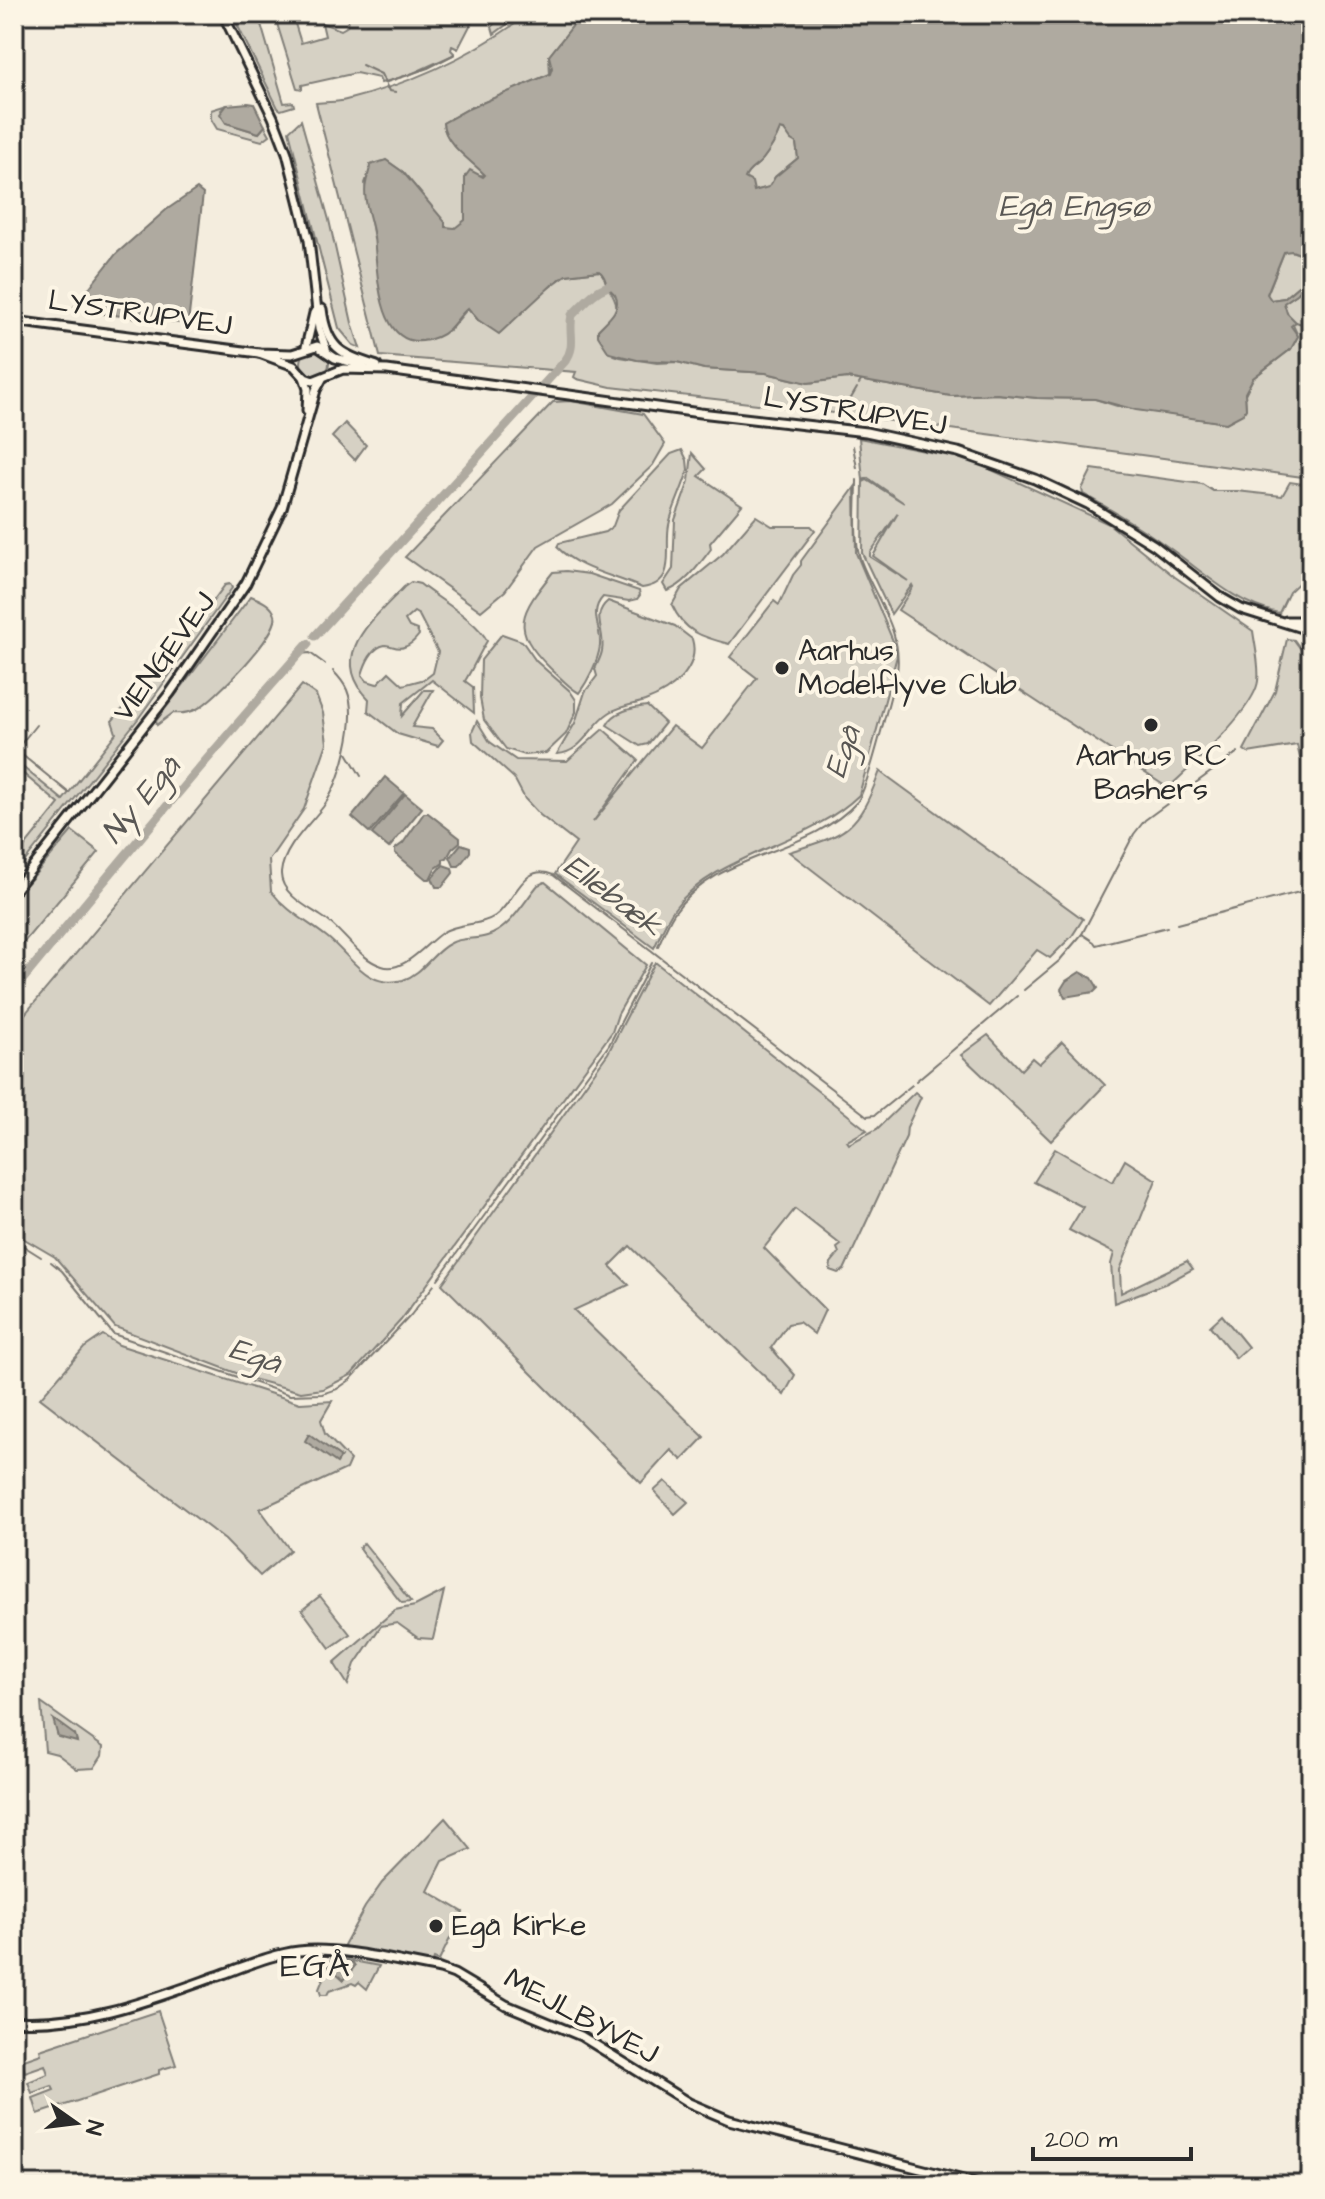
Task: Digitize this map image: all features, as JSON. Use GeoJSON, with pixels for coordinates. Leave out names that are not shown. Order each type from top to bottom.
{"type":"FeatureCollection","features":[{"type":"Feature","properties":{"kind":"street"},"geometry":{"type":"LineString","coordinates":[[223,14],[283,141],[296,182],[328,337],[345,354],[383,368]]}},
{"type":"Feature","properties":{"kind":"street"},"geometry":{"type":"LineString","coordinates":[[311,252],[315,287],[320,336],[332,366],[325,377],[313,381],[301,373],[298,359],[313,324],[315,287]]}},
{"type":"Feature","properties":{"kind":"street","name":"LYSTRUPVEJ"},"geometry":{"type":"LineString","coordinates":[[14,321],[259,353],[289,354],[304,350]]}},
{"type":"Feature","properties":{"kind":"street"},"geometry":{"type":"LineString","coordinates":[[304,350],[317,346],[328,352]]}},
{"type":"Feature","properties":{"kind":"street","name":"LYSTRUPVEJ"},"geometry":{"type":"LineString","coordinates":[[328,352],[349,362],[383,368],[866,432],[931,445],[1035,479],[1113,518],[1241,609],[1311,631]]}},
{"type":"Feature","properties":{"kind":"street","name":"LYSTRUPVEJ"},"geometry":{"type":"LineString","coordinates":[[259,353],[301,373]]}},
{"type":"Feature","properties":{"kind":"street","name":"LYSTRUPVEJ"},"geometry":{"type":"LineString","coordinates":[[325,377],[348,368],[383,368]]}},
{"type":"Feature","properties":{"kind":"street","name":"VIENGEVEJ"},"geometry":{"type":"LineString","coordinates":[[301,373],[308,389],[306,426]]}},
{"type":"Feature","properties":{"kind":"street","name":"VIENGEVEJ"},"geometry":{"type":"LineString","coordinates":[[14,891],[170,693],[242,590],[282,508],[306,426],[325,377]]}},
{"type":"Feature","properties":{"kind":"street","name":"LYSTRUPVEJ"},"geometry":{"type":"LineString","coordinates":[[1274,621],[1311,618]]}},
{"type":"Feature","properties":{"kind":"street","name":"MEJLBYVEJ"},"geometry":{"type":"LineString","coordinates":[[14,2021],[67,2020],[130,2006],[268,1957],[299,1951],[329,1951],[425,1967],[454,1974],[506,2005],[581,2036],[689,2103],[717,2116],[983,2185]]}},
{"type":"Feature","properties":{"kind":"shaded area"},"geometry":{"type":"Polygon","coordinates":[[[232,14],[258,14],[284,103],[293,102],[294,106],[278,108],[232,14]]]}},
{"type":"Feature","properties":{"kind":"shaded area"},"geometry":{"type":"Polygon","coordinates":[[[274,14],[280,17],[292,14],[301,43],[325,36],[322,23],[341,30],[346,27],[350,14],[476,14],[458,49],[452,46],[453,55],[409,75],[381,83],[379,78],[356,73],[302,85],[302,89],[297,88],[274,14]]]}},
{"type":"Feature","properties":{"kind":"shaded area"},"geometry":{"type":"Polygon","coordinates":[[[488,14],[521,14],[494,34],[492,27],[496,21],[488,14]]]}},
{"type":"Feature","properties":{"kind":"shaded area"},"geometry":{"type":"Polygon","coordinates":[[[529,14],[582,14],[549,56],[550,74],[443,123],[454,145],[485,175],[465,176],[465,221],[455,229],[445,227],[403,172],[386,160],[370,171],[365,183],[374,239],[450,330],[468,308],[478,320],[539,295],[566,275],[599,271],[615,301],[616,310],[598,330],[614,355],[620,357],[657,363],[677,362],[704,369],[766,373],[808,383],[847,378],[951,396],[997,394],[1095,399],[1117,406],[1226,423],[1246,409],[1245,394],[1253,378],[1291,349],[1298,336],[1283,303],[1311,279],[1310,478],[826,412],[611,387],[577,379],[574,377],[576,372],[380,356],[316,103],[346,100],[419,76],[464,55],[529,14]]]}},
{"type":"Feature","properties":{"kind":"shaded area"},"geometry":{"type":"Polygon","coordinates":[[[227,105],[221,110],[226,123],[259,133],[265,126],[270,135],[262,141],[217,129],[211,119],[211,110],[227,105]]]}},
{"type":"Feature","properties":{"kind":"shaded area"},"geometry":{"type":"Polygon","coordinates":[[[301,120],[360,348],[353,345],[339,328],[289,131],[301,120]]]}},
{"type":"Feature","properties":{"kind":"shaded area"},"geometry":{"type":"Polygon","coordinates":[[[780,129],[796,143],[798,158],[775,177],[770,187],[754,191],[745,178],[766,156],[780,129]]]}},
{"type":"Feature","properties":{"kind":"shaded area"},"geometry":{"type":"Polygon","coordinates":[[[1288,250],[1311,258],[1311,275],[1284,298],[1271,300],[1267,295],[1284,252],[1288,250]]]}},
{"type":"Feature","properties":{"kind":"shaded area"},"geometry":{"type":"Polygon","coordinates":[[[315,349],[325,353],[329,363],[325,373],[315,377],[305,373],[301,363],[305,353],[315,349]]]}},
{"type":"Feature","properties":{"kind":"shaded area"},"geometry":{"type":"Polygon","coordinates":[[[571,401],[643,414],[665,444],[653,465],[612,504],[538,546],[505,591],[481,611],[405,557],[553,402],[571,401]]]}},
{"type":"Feature","properties":{"kind":"shaded area"},"geometry":{"type":"Polygon","coordinates":[[[345,423],[366,445],[355,460],[332,437],[345,423]]]}},
{"type":"Feature","properties":{"kind":"shaded area"},"geometry":{"type":"Polygon","coordinates":[[[859,438],[970,460],[1109,524],[1175,577],[1253,631],[1258,669],[1254,693],[1220,738],[1168,788],[898,610],[912,585],[891,614],[862,553],[863,482],[867,480],[904,503],[868,478],[863,480],[859,438]],[[898,513],[870,557],[908,581],[873,556],[898,513]]]}},
{"type":"Feature","properties":{"kind":"shaded area"},"geometry":{"type":"Polygon","coordinates":[[[682,450],[688,470],[669,525],[668,564],[661,580],[642,588],[586,567],[557,547],[559,543],[605,532],[613,526],[619,510],[671,454],[682,450]]]}},
{"type":"Feature","properties":{"kind":"shaded area"},"geometry":{"type":"Polygon","coordinates":[[[692,453],[706,469],[699,476],[742,505],[710,543],[711,549],[692,573],[667,591],[663,584],[673,569],[675,520],[689,481],[692,453]]]}},
{"type":"Feature","properties":{"kind":"shaded area"},"geometry":{"type":"Polygon","coordinates":[[[1092,469],[1202,484],[1213,491],[1282,496],[1290,482],[1311,485],[1311,514],[1302,560],[1306,576],[1289,592],[1279,613],[1234,595],[1147,533],[1083,494],[1082,489],[1092,469]]]}},
{"type":"Feature","properties":{"kind":"shaded area"},"geometry":{"type":"Polygon","coordinates":[[[855,487],[856,553],[897,656],[859,795],[814,826],[737,862],[692,890],[671,913],[654,948],[555,874],[576,843],[525,799],[514,778],[473,741],[472,732],[477,721],[490,742],[516,760],[567,761],[603,729],[638,760],[593,822],[672,726],[702,748],[757,678],[730,657],[774,601],[779,605],[801,561],[855,487]]]}},
{"type":"Feature","properties":{"kind":"shaded area"},"geometry":{"type":"Polygon","coordinates":[[[756,516],[772,526],[811,526],[815,530],[729,644],[702,636],[682,622],[672,605],[681,589],[723,554],[756,516]]]}},
{"type":"Feature","properties":{"kind":"shaded area"},"geometry":{"type":"Polygon","coordinates":[[[553,572],[589,574],[639,591],[640,595],[629,601],[603,597],[599,603],[596,615],[599,652],[579,693],[537,654],[524,631],[524,620],[533,599],[553,572]]]}},
{"type":"Feature","properties":{"kind":"shaded area"},"geometry":{"type":"Polygon","coordinates":[[[411,582],[420,584],[467,618],[487,641],[465,681],[473,687],[474,713],[432,680],[403,703],[402,716],[424,690],[433,690],[412,727],[432,729],[443,740],[438,746],[398,734],[368,711],[369,699],[357,683],[352,668],[353,653],[359,639],[379,612],[411,582]],[[414,612],[405,620],[419,635],[411,644],[399,648],[380,646],[373,652],[362,675],[367,681],[377,684],[389,672],[403,685],[425,679],[433,673],[438,652],[419,615],[414,612]]]}},
{"type":"Feature","properties":{"kind":"shaded area"},"geometry":{"type":"Polygon","coordinates":[[[230,584],[232,588],[138,719],[14,875],[14,860],[59,804],[14,766],[14,760],[63,800],[116,733],[112,721],[149,679],[158,675],[225,585],[230,584]]]}},
{"type":"Feature","properties":{"kind":"shaded area"},"geometry":{"type":"Polygon","coordinates":[[[251,596],[268,605],[275,615],[268,636],[230,680],[205,703],[191,711],[173,713],[157,725],[156,721],[251,596]]]}},
{"type":"Feature","properties":{"kind":"shaded area"},"geometry":{"type":"Polygon","coordinates":[[[608,601],[675,626],[692,639],[692,660],[681,678],[664,692],[609,713],[580,744],[557,754],[575,723],[585,692],[597,676],[595,669],[603,644],[599,618],[608,601]]]}},
{"type":"Feature","properties":{"kind":"shaded area"},"geometry":{"type":"Polygon","coordinates":[[[502,634],[522,641],[536,661],[576,700],[576,712],[566,734],[546,753],[525,755],[506,749],[484,720],[480,698],[481,660],[502,634]]]}},
{"type":"Feature","properties":{"kind":"shaded area"},"geometry":{"type":"Polygon","coordinates":[[[1287,639],[1294,640],[1309,660],[1311,755],[1300,758],[1297,745],[1248,753],[1244,750],[1275,691],[1287,639]]]}},
{"type":"Feature","properties":{"kind":"shaded area"},"geometry":{"type":"Polygon","coordinates":[[[302,685],[316,695],[323,713],[327,743],[304,809],[269,860],[271,891],[290,911],[327,937],[360,969],[369,976],[390,982],[410,977],[451,943],[487,936],[503,928],[538,885],[545,882],[646,965],[618,1014],[612,1032],[401,1320],[351,1375],[323,1389],[301,1392],[252,1379],[115,1327],[55,1257],[16,1234],[14,1027],[302,685]]]}},
{"type":"Feature","properties":{"kind":"shaded area"},"geometry":{"type":"Polygon","coordinates":[[[647,706],[665,723],[648,744],[640,746],[607,725],[619,713],[647,706]]]}},
{"type":"Feature","properties":{"kind":"shaded area"},"geometry":{"type":"Polygon","coordinates":[[[880,771],[1083,919],[1072,936],[1050,958],[1037,950],[989,1006],[789,852],[825,840],[848,827],[865,806],[880,771]]]}},
{"type":"Feature","properties":{"kind":"shaded area"},"geometry":{"type":"Polygon","coordinates":[[[72,831],[99,852],[14,954],[14,899],[72,831]]]}},
{"type":"Feature","properties":{"kind":"shaded area"},"geometry":{"type":"Polygon","coordinates":[[[655,962],[867,1130],[847,1141],[849,1144],[877,1129],[915,1092],[921,1097],[907,1127],[906,1137],[844,1270],[838,1273],[830,1270],[839,1253],[837,1248],[841,1245],[795,1209],[764,1248],[825,1310],[814,1334],[799,1322],[788,1324],[771,1348],[795,1375],[784,1395],[630,1246],[610,1266],[629,1285],[574,1310],[704,1437],[682,1460],[671,1450],[641,1483],[442,1284],[608,1053],[655,962]]]}},
{"type":"Feature","properties":{"kind":"shaded area"},"geometry":{"type":"Polygon","coordinates":[[[988,1035],[1021,1070],[1032,1058],[1039,1064],[1062,1042],[1105,1085],[1051,1141],[961,1055],[988,1035]]]}},
{"type":"Feature","properties":{"kind":"shaded area"},"geometry":{"type":"Polygon","coordinates":[[[1055,1149],[1113,1182],[1125,1160],[1156,1180],[1120,1270],[1121,1293],[1187,1261],[1193,1269],[1167,1283],[1114,1303],[1111,1264],[1114,1253],[1069,1230],[1083,1207],[1034,1182],[1055,1149]]]}},
{"type":"Feature","properties":{"kind":"shaded area"},"geometry":{"type":"Polygon","coordinates":[[[1222,1315],[1248,1347],[1236,1358],[1210,1326],[1222,1315]]]}},
{"type":"Feature","properties":{"kind":"shaded area"},"geometry":{"type":"Polygon","coordinates":[[[103,1335],[119,1345],[300,1403],[332,1401],[321,1420],[325,1434],[350,1460],[346,1469],[260,1509],[290,1550],[260,1576],[225,1540],[40,1398],[84,1348],[103,1335]]]}},
{"type":"Feature","properties":{"kind":"shaded area"},"geometry":{"type":"Polygon","coordinates":[[[665,1481],[688,1502],[675,1514],[654,1491],[665,1481]]]}},
{"type":"Feature","properties":{"kind":"shaded area"},"geometry":{"type":"Polygon","coordinates":[[[364,1543],[411,1602],[402,1603],[399,1600],[359,1548],[364,1543]]]}},
{"type":"Feature","properties":{"kind":"shaded area"},"geometry":{"type":"Polygon","coordinates":[[[444,1591],[433,1639],[418,1638],[397,1623],[381,1626],[355,1664],[348,1685],[334,1663],[395,1610],[415,1606],[444,1591]]]}},
{"type":"Feature","properties":{"kind":"shaded area"},"geometry":{"type":"Polygon","coordinates":[[[320,1596],[350,1634],[330,1648],[302,1610],[320,1596]]]}},
{"type":"Feature","properties":{"kind":"shaded area"},"geometry":{"type":"Polygon","coordinates":[[[41,1703],[103,1747],[102,1756],[94,1768],[77,1769],[57,1754],[45,1751],[41,1703]]]}},
{"type":"Feature","properties":{"kind":"shaded area"},"geometry":{"type":"Polygon","coordinates":[[[445,1818],[471,1849],[443,1861],[428,1891],[463,1912],[439,1961],[434,1959],[432,1965],[346,1949],[344,1945],[382,1883],[445,1818]]]}},
{"type":"Feature","properties":{"kind":"shaded area"},"geometry":{"type":"Polygon","coordinates":[[[332,1957],[379,1966],[367,1989],[359,1982],[321,1995],[319,1989],[332,1957]]]}},
{"type":"Feature","properties":{"kind":"shaded area"},"geometry":{"type":"Polygon","coordinates":[[[158,2011],[176,2065],[159,2070],[159,2074],[38,2114],[33,2098],[54,2090],[52,2086],[32,2093],[28,2082],[48,2074],[45,2065],[25,2072],[21,2061],[41,2054],[40,2050],[158,2011]]]}},
{"type":"Feature","properties":{"kind":"water","name":"Egå Engsø"},"geometry":{"type":"Polygon","coordinates":[[[582,14],[1311,14],[1311,258],[1292,251],[1284,252],[1267,294],[1271,300],[1284,298],[1311,275],[1297,294],[1284,303],[1287,313],[1296,322],[1291,326],[1298,336],[1291,349],[1253,378],[1245,393],[1246,409],[1243,414],[1226,423],[1136,410],[1095,399],[997,394],[951,396],[847,378],[808,383],[766,373],[637,360],[609,353],[598,336],[598,330],[612,315],[617,302],[599,271],[566,275],[499,334],[478,320],[468,308],[447,331],[437,337],[417,341],[402,337],[384,310],[380,291],[374,237],[365,196],[370,165],[386,160],[403,172],[445,222],[445,227],[455,228],[465,220],[465,177],[470,170],[483,177],[485,175],[454,145],[443,123],[550,74],[549,56],[582,14]],[[780,129],[766,156],[745,178],[752,182],[754,191],[769,187],[775,177],[798,158],[796,143],[780,129]]]}},
{"type":"Feature","properties":{"kind":"water"},"geometry":{"type":"Polygon","coordinates":[[[254,104],[265,126],[259,133],[226,123],[220,114],[227,105],[254,104]]]}},
{"type":"Feature","properties":{"kind":"water"},"geometry":{"type":"Polygon","coordinates":[[[197,189],[203,194],[188,324],[80,311],[74,307],[116,254],[166,210],[197,189]]]}},
{"type":"Feature","properties":{"kind":"water"},"geometry":{"type":"Polygon","coordinates":[[[385,777],[404,793],[370,833],[352,817],[385,777]]]}},
{"type":"Feature","properties":{"kind":"water"},"geometry":{"type":"Polygon","coordinates":[[[405,794],[422,808],[389,848],[372,834],[405,794]]]}},
{"type":"Feature","properties":{"kind":"water"},"geometry":{"type":"Polygon","coordinates":[[[424,813],[460,838],[430,879],[395,853],[424,813]]]}},
{"type":"Feature","properties":{"kind":"water"},"geometry":{"type":"Polygon","coordinates":[[[461,844],[470,847],[470,852],[459,866],[454,866],[450,857],[461,844]]]}},
{"type":"Feature","properties":{"kind":"water"},"geometry":{"type":"Polygon","coordinates":[[[443,865],[452,868],[453,873],[442,887],[436,887],[432,878],[443,865]]]}},
{"type":"Feature","properties":{"kind":"water"},"geometry":{"type":"Polygon","coordinates":[[[1080,972],[1092,978],[1098,988],[1094,992],[1065,997],[1061,989],[1066,981],[1080,972]]]}},
{"type":"Feature","properties":{"kind":"water"},"geometry":{"type":"Polygon","coordinates":[[[309,1434],[341,1457],[337,1463],[305,1441],[309,1434]]]}},
{"type":"Feature","properties":{"kind":"water"},"geometry":{"type":"Polygon","coordinates":[[[53,1719],[75,1735],[77,1742],[58,1737],[53,1719]]]}},
{"type":"Feature","properties":{"kind":"water"},"geometry":{"type":"Polygon","coordinates":[[[340,1961],[355,1966],[344,1980],[335,1972],[340,1961]]]}},
{"type":"Feature","properties":{"kind":"waterway"},"geometry":{"type":"LineString","coordinates":[[384,83],[428,68],[455,54]]}},
{"type":"Feature","properties":{"kind":"waterway"},"geometry":{"type":"LineString","coordinates":[[362,65],[381,74],[389,91],[396,92]]}},
{"type":"Feature","properties":{"kind":"waterway","name":"Egå"},"geometry":{"type":"LineString","coordinates":[[315,636],[565,361],[571,350],[572,315],[593,295],[608,286]]}},
{"type":"Feature","properties":{"kind":"waterway"},"geometry":{"type":"LineString","coordinates":[[1296,322],[1311,327]]}},
{"type":"Feature","properties":{"kind":"waterway","name":"Egå"},"geometry":{"type":"LineString","coordinates":[[846,415],[847,405],[857,388]]}},
{"type":"Feature","properties":{"kind":"waterway"},"geometry":{"type":"LineString","coordinates":[[853,446],[857,468]]}},
{"type":"Feature","properties":{"kind":"waterway","name":"Egå"},"geometry":{"type":"LineString","coordinates":[[658,946],[674,913],[692,893],[714,877],[789,845],[837,820],[862,794],[897,672],[898,657],[892,629],[859,553],[856,532],[857,480]]}},
{"type":"Feature","properties":{"kind":"waterway","name":"Ny Egå"},"geometry":{"type":"LineString","coordinates":[[14,990],[159,815],[308,644]]}},
{"type":"Feature","properties":{"kind":"waterway"},"geometry":{"type":"LineString","coordinates":[[299,654],[310,653],[325,664]]}},
{"type":"Feature","properties":{"kind":"waterway","name":"Ellebæk"},"geometry":{"type":"LineString","coordinates":[[333,671],[346,687],[350,702],[351,717],[342,767],[323,807],[291,846],[281,873],[290,893],[329,922],[365,957],[382,966],[399,965],[415,956],[443,932],[495,916],[526,878],[542,872],[553,875],[867,1116],[875,1115],[912,1085]]}},
{"type":"Feature","properties":{"kind":"waterway"},"geometry":{"type":"LineString","coordinates":[[36,725],[16,750],[69,793]]}},
{"type":"Feature","properties":{"kind":"waterway"},"geometry":{"type":"LineString","coordinates":[[1082,934],[1134,834],[1145,820],[1238,752]]}},
{"type":"Feature","properties":{"kind":"waterway"},"geometry":{"type":"LineString","coordinates":[[347,753],[361,776]]}},
{"type":"Feature","properties":{"kind":"waterway","name":"Ellebæk"},"geometry":{"type":"LineString","coordinates":[[1177,924],[1311,889]]}},
{"type":"Feature","properties":{"kind":"waterway","name":"Ellebæk"},"geometry":{"type":"LineString","coordinates":[[1024,990],[1059,961],[1082,934],[1096,945],[1167,927]]}},
{"type":"Feature","properties":{"kind":"waterway","name":"Egå"},"geometry":{"type":"LineString","coordinates":[[438,1279],[609,1045],[651,963]]}},
{"type":"Feature","properties":{"kind":"waterway","name":"Ellebæk"},"geometry":{"type":"LineString","coordinates":[[916,1081],[1017,996]]}},
{"type":"Feature","properties":{"kind":"waterway","name":"Egå"},"geometry":{"type":"LineString","coordinates":[[14,1240],[41,1257]]}},
{"type":"Feature","properties":{"kind":"waterway","name":"Egå"},"geometry":{"type":"LineString","coordinates":[[51,1262],[62,1271],[113,1334],[290,1395],[322,1394],[350,1380],[411,1315],[434,1285]]}},
{"type":"Feature","properties":{"kind":"place","name":"Aarhus Modelflyve Club"},"geometry":{"type":"Point","coordinates":[782,668]}},
{"type":"Feature","properties":{"kind":"place","name":"Aarhus RC Bashers"},"geometry":{"type":"Point","coordinates":[1151,725]}},
{"type":"Feature","properties":{"kind":"place","name":"Egå Kirke"},"geometry":{"type":"Point","coordinates":[436,1926]}},
{"type":"Feature","properties":{"kind":"district","name":"EGÅ"},"geometry":{"type":"Point","coordinates":[316,1966]}}]}
